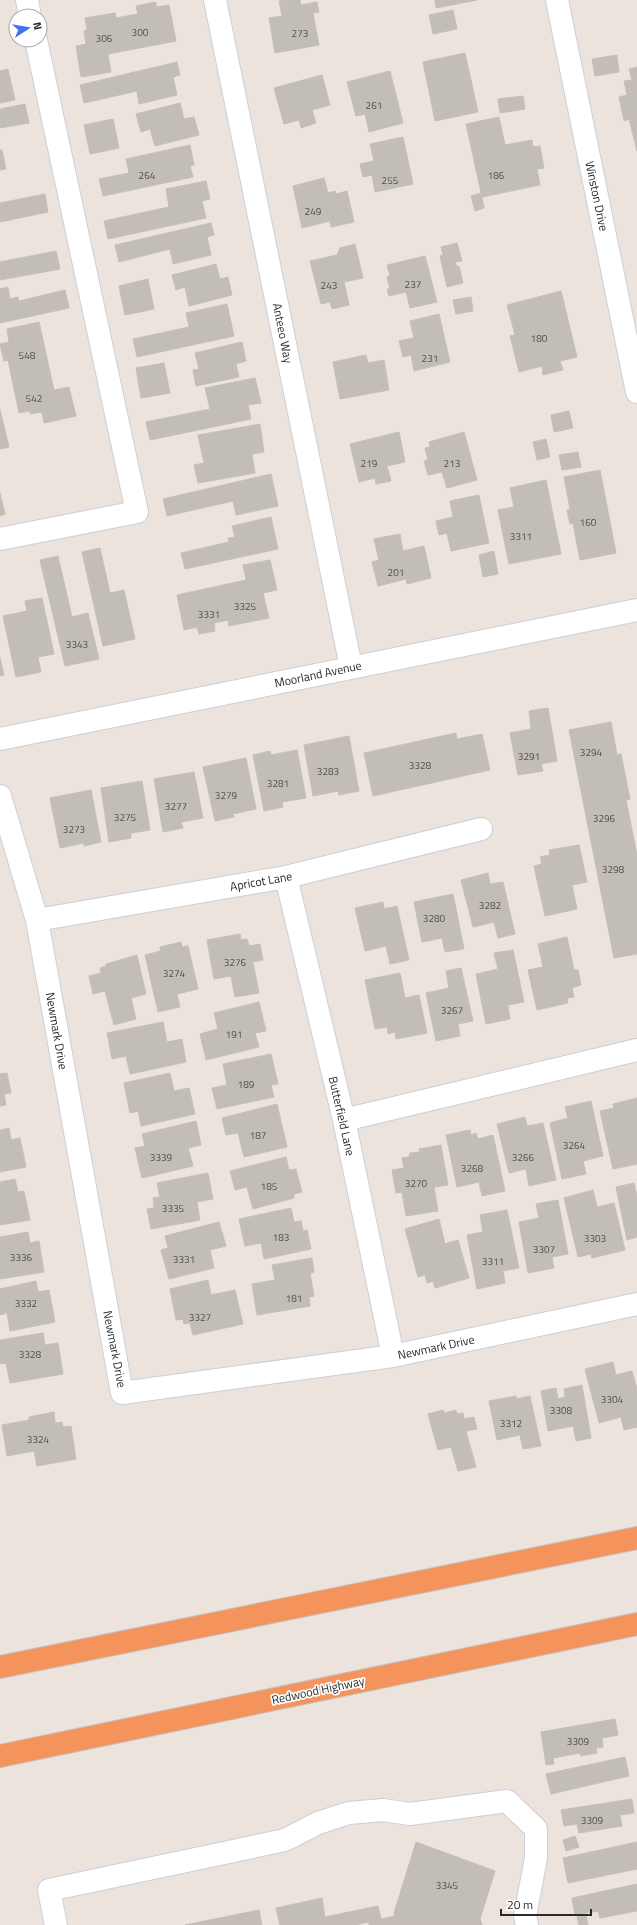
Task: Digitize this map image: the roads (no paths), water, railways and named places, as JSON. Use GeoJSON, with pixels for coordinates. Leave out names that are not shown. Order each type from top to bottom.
{"type":"FeatureCollection","features":[{"type":"Feature","properties":{"kind":"highway"},"geometry":{"type":"LineString","coordinates":[[0,1667],[637,1538]]}},
{"type":"Feature","properties":{"kind":"highway","name":"Redwood Highway"},"geometry":{"type":"LineString","coordinates":[[0,1756],[637,1624]]}},
{"type":"Feature","properties":{"kind":"street","name":"Anteeo Way"},"geometry":{"type":"LineString","coordinates":[[215,0],[351,667]]}},
{"type":"Feature","properties":{"kind":"street","name":"Winston Drive"},"geometry":{"type":"LineString","coordinates":[[557,0],[637,392]]}},
{"type":"Feature","properties":{"kind":"street"},"geometry":{"type":"LineString","coordinates":[[0,539],[137,512],[38,48]]}},
{"type":"Feature","properties":{"kind":"street","name":"Moorland Avenue"},"geometry":{"type":"LineString","coordinates":[[0,739],[637,610]]}},
{"type":"Feature","properties":{"kind":"street","name":"Newmark Drive"},"geometry":{"type":"LineString","coordinates":[[0,796],[37,920],[122,1392],[393,1356],[637,1304]]}},
{"type":"Feature","properties":{"kind":"street","name":"Apricot Lane"},"geometry":{"type":"LineString","coordinates":[[37,920],[286,877],[481,829]]}},
{"type":"Feature","properties":{"kind":"street","name":"Butterfield Lane"},"geometry":{"type":"LineString","coordinates":[[286,877],[344,1120],[393,1356]]}},
{"type":"Feature","properties":{"kind":"street"},"geometry":{"type":"LineString","coordinates":[[344,1120],[637,1050]]}},
{"type":"Feature","properties":{"kind":"street"},"geometry":{"type":"LineString","coordinates":[[56,1925],[49,1890],[285,1840],[318,1823],[349,1813],[382,1810],[410,1814],[507,1801],[536,1829],[536,1858],[525,1916],[527,1925]]}}]}
